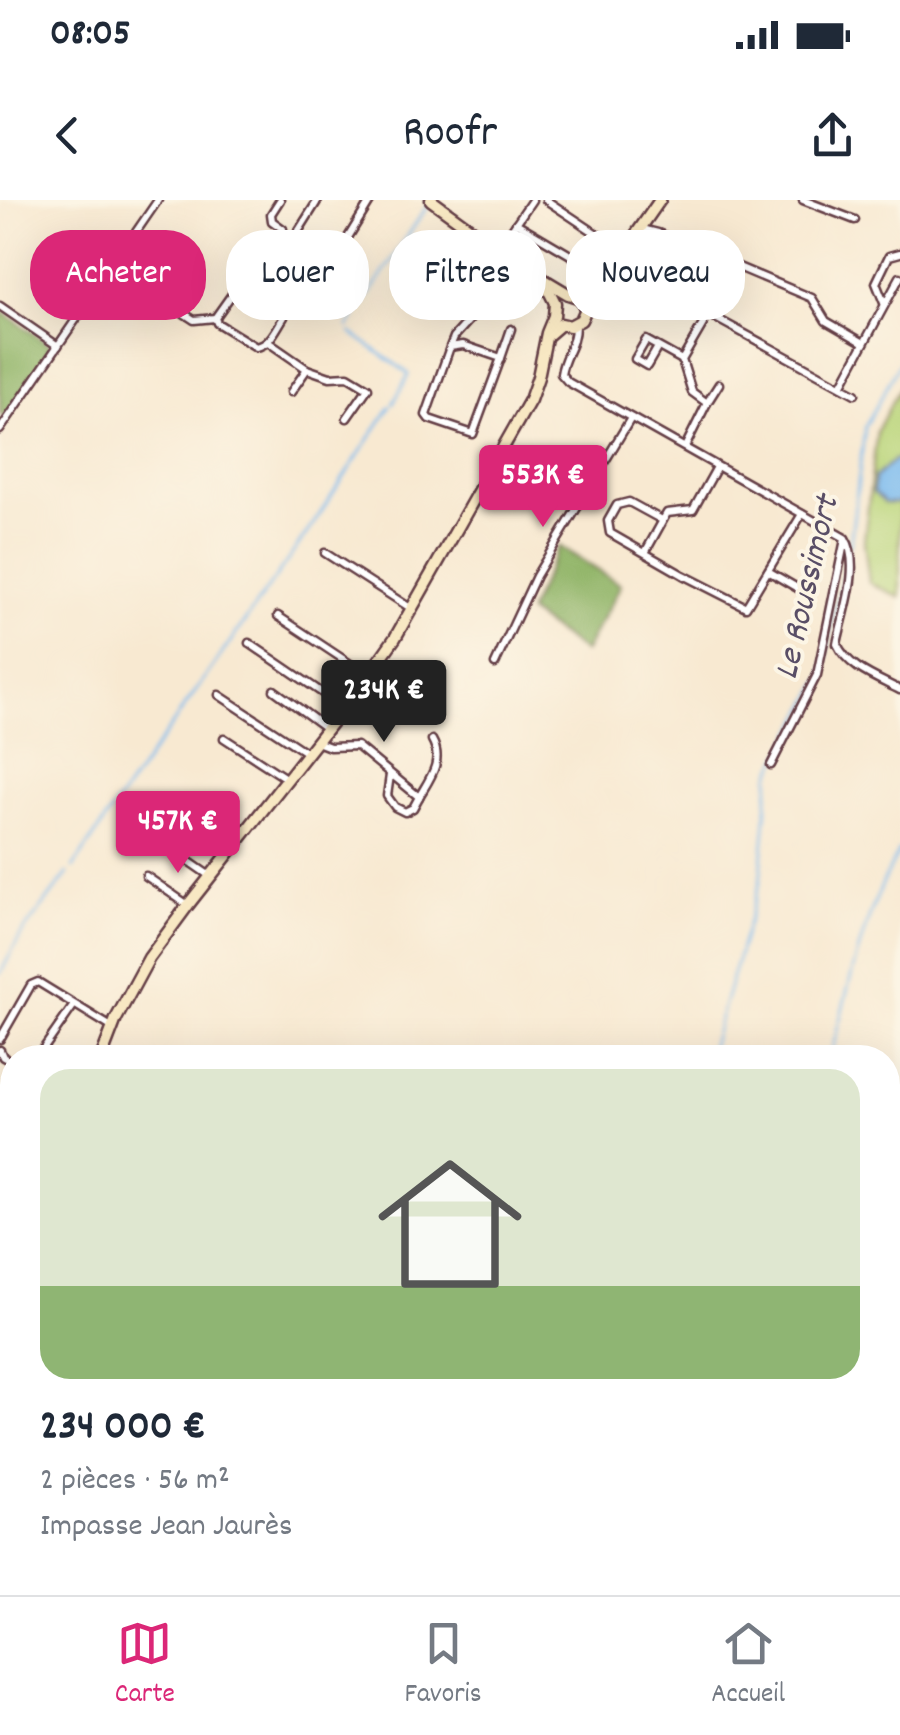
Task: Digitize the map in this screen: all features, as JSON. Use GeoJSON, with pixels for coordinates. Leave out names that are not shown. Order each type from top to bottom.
{"type":"FeatureCollection","features":[{"type":"Feature","properties":{"kind":"main road"},"geometry":{"type":"LineString","coordinates":[[431,200],[472,230]]}},
{"type":"Feature","properties":{"kind":"main road"},"geometry":{"type":"LineString","coordinates":[[642,229],[656,201]]}},
{"type":"Feature","properties":{"kind":"main road"},"geometry":{"type":"LineString","coordinates":[[105,1045],[149,958],[344,708],[413,610],[530,400],[547,336],[558,320],[546,285]]}},
{"type":"Feature","properties":{"kind":"main road"},"geometry":{"type":"LineString","coordinates":[[555,302],[566,297]]}},
{"type":"Feature","properties":{"kind":"main road"},"geometry":{"type":"LineString","coordinates":[[558,320],[575,325],[582,320]]}},
{"type":"Feature","properties":{"kind":"street"},"geometry":{"type":"LineString","coordinates":[[137,230],[158,200]]}},
{"type":"Feature","properties":{"kind":"street"},"geometry":{"type":"LineString","coordinates":[[280,200],[271,214],[272,221],[284,229]]}},
{"type":"Feature","properties":{"kind":"street"},"geometry":{"type":"LineString","coordinates":[[299,230],[318,200]]}},
{"type":"Feature","properties":{"kind":"street"},"geometry":{"type":"LineString","coordinates":[[353,230],[372,200]]}},
{"type":"Feature","properties":{"kind":"street"},"geometry":{"type":"LineString","coordinates":[[512,230],[532,200]]}},
{"type":"Feature","properties":{"kind":"street"},"geometry":{"type":"LineString","coordinates":[[546,200],[592,230]]}},
{"type":"Feature","properties":{"kind":"street"},"geometry":{"type":"LineString","coordinates":[[803,200],[855,220]]}},
{"type":"Feature","properties":{"kind":"street"},"geometry":{"type":"LineString","coordinates":[[649,218],[656,230]]}},
{"type":"Feature","properties":{"kind":"street"},"geometry":{"type":"LineString","coordinates":[[516,224],[566,253]]}},
{"type":"Feature","properties":{"kind":"street"},"geometry":{"type":"LineString","coordinates":[[642,229],[646,230]]}},
{"type":"Feature","properties":{"kind":"street"},"geometry":{"type":"LineString","coordinates":[[884,304],[876,283],[889,256],[900,253]]}},
{"type":"Feature","properties":{"kind":"street"},"geometry":{"type":"LineString","coordinates":[[745,270],[812,298],[826,321],[864,343]]}},
{"type":"Feature","properties":{"kind":"street"},"geometry":{"type":"LineString","coordinates":[[841,386],[900,277]]}},
{"type":"Feature","properties":{"kind":"street"},"geometry":{"type":"LineString","coordinates":[[206,319],[215,318],[226,302]]}},
{"type":"Feature","properties":{"kind":"street"},"geometry":{"type":"LineString","coordinates":[[0,306],[58,346]]}},
{"type":"Feature","properties":{"kind":"street"},"geometry":{"type":"LineString","coordinates":[[215,318],[256,347],[268,342],[282,320]]}},
{"type":"Feature","properties":{"kind":"street"},"geometry":{"type":"LineString","coordinates":[[0,430],[76,320]]}},
{"type":"Feature","properties":{"kind":"street"},"geometry":{"type":"LineString","coordinates":[[469,320],[450,347],[426,415],[474,434],[511,329]]}},
{"type":"Feature","properties":{"kind":"street"},"geometry":{"type":"LineString","coordinates":[[682,360],[702,320]]}},
{"type":"Feature","properties":{"kind":"street"},"geometry":{"type":"LineString","coordinates":[[719,320],[855,394]]}},
{"type":"Feature","properties":{"kind":"street"},"geometry":{"type":"LineString","coordinates":[[575,325],[573,345],[560,374],[568,382],[845,538],[852,549],[850,582],[837,644],[852,664],[900,690]]}},
{"type":"Feature","properties":{"kind":"street"},"geometry":{"type":"LineString","coordinates":[[459,331],[463,346]]}},
{"type":"Feature","properties":{"kind":"street"},"geometry":{"type":"LineString","coordinates":[[268,342],[308,368],[330,377],[348,376],[368,388],[347,418]]}},
{"type":"Feature","properties":{"kind":"street"},"geometry":{"type":"LineString","coordinates":[[450,347],[463,346],[500,358]]}},
{"type":"Feature","properties":{"kind":"street"},"geometry":{"type":"LineString","coordinates":[[658,347],[682,360],[692,392],[707,403]]}},
{"type":"Feature","properties":{"kind":"street"},"geometry":{"type":"LineString","coordinates":[[292,392],[308,368]]}},
{"type":"Feature","properties":{"kind":"street"},"geometry":{"type":"LineString","coordinates":[[685,446],[720,384]]}},
{"type":"Feature","properties":{"kind":"street"},"geometry":{"type":"LineString","coordinates":[[495,664],[536,576],[631,418]]}},
{"type":"Feature","properties":{"kind":"street"},"geometry":{"type":"LineString","coordinates":[[646,552],[667,513],[693,510],[717,467]]}},
{"type":"Feature","properties":{"kind":"street"},"geometry":{"type":"LineString","coordinates":[[662,520],[629,502],[617,505],[608,521],[610,533],[746,606],[802,514]]}},
{"type":"Feature","properties":{"kind":"street"},"geometry":{"type":"LineString","coordinates":[[771,765],[818,675],[845,538]]}},
{"type":"Feature","properties":{"kind":"street"},"geometry":{"type":"LineString","coordinates":[[325,553],[413,610]]}},
{"type":"Feature","properties":{"kind":"street"},"geometry":{"type":"LineString","coordinates":[[768,570],[799,589]]}},
{"type":"Feature","properties":{"kind":"street"},"geometry":{"type":"LineString","coordinates":[[278,616],[368,676]]}},
{"type":"Feature","properties":{"kind":"street"},"geometry":{"type":"LineString","coordinates":[[249,643],[344,708]]}},
{"type":"Feature","properties":{"kind":"street"},"geometry":{"type":"LineString","coordinates":[[274,690],[327,728]]}},
{"type":"Feature","properties":{"kind":"street"},"geometry":{"type":"LineString","coordinates":[[220,695],[308,754]]}},
{"type":"Feature","properties":{"kind":"street"},"geometry":{"type":"LineString","coordinates":[[224,738],[288,779]]}},
{"type":"Feature","properties":{"kind":"street"},"geometry":{"type":"LineString","coordinates":[[390,776],[387,796],[405,812],[413,808],[435,770],[438,751],[432,740]]}},
{"type":"Feature","properties":{"kind":"street"},"geometry":{"type":"LineString","coordinates":[[317,742],[330,748],[357,746],[419,797]]}},
{"type":"Feature","properties":{"kind":"street"},"geometry":{"type":"LineString","coordinates":[[139,827],[210,876]]}},
{"type":"Feature","properties":{"kind":"street"},"geometry":{"type":"LineString","coordinates":[[146,876],[188,905]]}},
{"type":"Feature","properties":{"kind":"street"},"geometry":{"type":"LineString","coordinates":[[0,1039],[31,985],[38,982],[112,1028]]}},
{"type":"Feature","properties":{"kind":"street"},"geometry":{"type":"LineString","coordinates":[[46,1045],[74,1006]]}},
{"type":"Feature","properties":{"kind":"green space"},"geometry":{"type":"Polygon","coordinates":[[[0,310],[53,347],[5,417],[0,414],[0,310]]]}},
{"type":"Feature","properties":{"kind":"green space"},"geometry":{"type":"Polygon","coordinates":[[[900,387],[900,461],[894,460],[885,503],[900,503],[900,597],[869,583],[864,541],[877,431],[900,387]]]}},
{"type":"Feature","properties":{"kind":"green space"},"geometry":{"type":"Polygon","coordinates":[[[559,546],[621,585],[584,652],[528,612],[559,546]]]}},
{"type":"Feature","properties":{"kind":"water"},"geometry":{"type":"Polygon","coordinates":[[[894,460],[900,461],[900,503],[885,503],[873,492],[875,477],[894,460]]]}},
{"type":"Feature","properties":{"kind":"waterway"},"geometry":{"type":"LineString","coordinates":[[348,327],[428,205]]}},
{"type":"Feature","properties":{"kind":"waterway"},"geometry":{"type":"LineString","coordinates":[[350,332],[409,374],[393,404]]}},
{"type":"Feature","properties":{"kind":"waterway","name":"Le Roussimort"},"geometry":{"type":"LineString","coordinates":[[850,545],[865,427],[900,362]]}},
{"type":"Feature","properties":{"kind":"waterway"},"geometry":{"type":"LineString","coordinates":[[114,807],[316,520],[390,407]]}},
{"type":"Feature","properties":{"kind":"waterway","name":"Le Roussimort"},"geometry":{"type":"LineString","coordinates":[[712,1045],[760,883],[770,775],[823,677],[848,553]]}},
{"type":"Feature","properties":{"kind":"waterway"},"geometry":{"type":"LineString","coordinates":[[73,868],[112,810]]}},
{"type":"Feature","properties":{"kind":"waterway"},"geometry":{"type":"LineString","coordinates":[[833,1045],[867,925],[900,849]]}},
{"type":"Feature","properties":{"kind":"waterway"},"geometry":{"type":"LineString","coordinates":[[0,974],[21,935],[68,873]]}}]}
